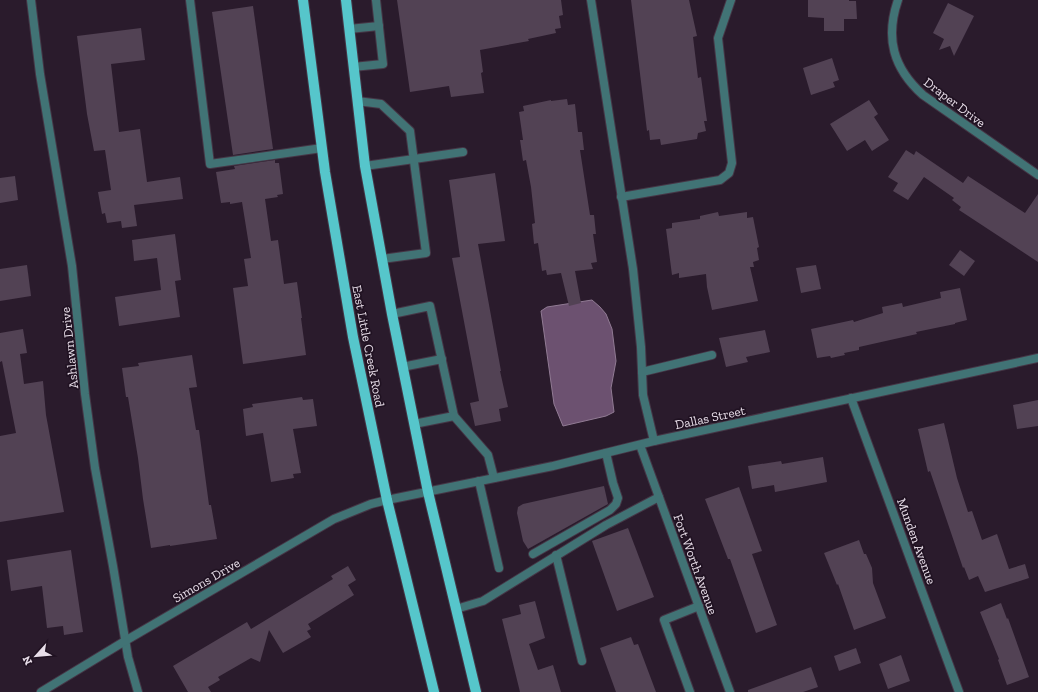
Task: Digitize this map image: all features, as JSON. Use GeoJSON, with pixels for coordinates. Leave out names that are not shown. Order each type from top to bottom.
{"type":"FeatureCollection","features":[{"type":"Feature","properties":{"kind":"main road","name":"East Little Creek Road"},"geometry":{"type":"LineString","coordinates":[[303,0],[325,172],[353,337],[387,500],[434,692]]}},
{"type":"Feature","properties":{"kind":"main road"},"geometry":{"type":"LineString","coordinates":[[346,0],[365,166],[392,314],[428,492],[476,692]]}},
{"type":"Feature","properties":{"kind":"street","name":"Ashlawn Drive"},"geometry":{"type":"LineString","coordinates":[[31,0],[40,74],[72,266],[85,394],[95,468],[128,657],[138,692]]}},
{"type":"Feature","properties":{"kind":"street"},"geometry":{"type":"LineString","coordinates":[[190,0],[210,164],[322,148]]}},
{"type":"Feature","properties":{"kind":"street"},"geometry":{"type":"LineString","coordinates":[[353,67],[383,64],[376,0]]}},
{"type":"Feature","properties":{"kind":"street"},"geometry":{"type":"LineString","coordinates":[[591,0],[633,269],[641,347],[643,395],[654,441]]}},
{"type":"Feature","properties":{"kind":"street"},"geometry":{"type":"LineString","coordinates":[[621,197],[720,180],[729,173],[732,163],[718,38],[731,0]]}},
{"type":"Feature","properties":{"kind":"street","name":"Draper Drive"},"geometry":{"type":"LineString","coordinates":[[898,0],[893,14],[892,35],[895,56],[902,71],[914,87],[923,95],[1038,175]]}},
{"type":"Feature","properties":{"kind":"street"},"geometry":{"type":"LineString","coordinates":[[349,29],[379,26]]}},
{"type":"Feature","properties":{"kind":"street"},"geometry":{"type":"LineString","coordinates":[[357,101],[381,104],[410,131],[426,253],[382,259]]}},
{"type":"Feature","properties":{"kind":"street"},"geometry":{"type":"LineString","coordinates":[[365,166],[463,152]]}},
{"type":"Feature","properties":{"kind":"street"},"geometry":{"type":"LineString","coordinates":[[392,314],[430,306],[454,416],[488,455],[494,478]]}},
{"type":"Feature","properties":{"kind":"street"},"geometry":{"type":"LineString","coordinates":[[642,372],[712,355]]}},
{"type":"Feature","properties":{"kind":"street","name":"Dallas Street"},"geometry":{"type":"LineString","coordinates":[[387,500],[553,466],[640,444],[1038,358]]}},
{"type":"Feature","properties":{"kind":"street"},"geometry":{"type":"LineString","coordinates":[[402,367],[442,359]]}},
{"type":"Feature","properties":{"kind":"street","name":"Munden Avenue"},"geometry":{"type":"LineString","coordinates":[[851,398],[959,692]]}},
{"type":"Feature","properties":{"kind":"street"},"geometry":{"type":"LineString","coordinates":[[414,424],[454,416]]}},
{"type":"Feature","properties":{"kind":"street","name":"Fort Worth Avenue"},"geometry":{"type":"LineString","coordinates":[[640,444],[730,692]]}},
{"type":"Feature","properties":{"kind":"street"},"geometry":{"type":"LineString","coordinates":[[533,554],[610,510],[616,504],[618,498],[606,453]]}},
{"type":"Feature","properties":{"kind":"street"},"geometry":{"type":"LineString","coordinates":[[479,481],[499,568]]}},
{"type":"Feature","properties":{"kind":"street"},"geometry":{"type":"LineString","coordinates":[[456,609],[482,601],[606,525],[659,497]]}},
{"type":"Feature","properties":{"kind":"street","name":"Simons Drive"},"geometry":{"type":"LineString","coordinates":[[42,692],[125,641],[334,519],[371,504],[387,500]]}},
{"type":"Feature","properties":{"kind":"street"},"geometry":{"type":"LineString","coordinates":[[556,555],[582,661]]}},
{"type":"Feature","properties":{"kind":"street"},"geometry":{"type":"LineString","coordinates":[[690,692],[664,620],[699,606]]}},
{"type":"Feature","properties":{"kind":"shaded area"},"geometry":{"type":"Polygon","coordinates":[[[592,300],[606,314],[612,329],[616,361],[611,388],[614,412],[606,416],[563,426],[554,404],[541,311],[547,307],[592,300]]]}},
{"type":"Feature","properties":{"kind":"building"},"geometry":{"type":"Polygon","coordinates":[[[397,0],[561,0],[563,15],[559,16],[561,28],[555,29],[556,33],[528,39],[529,41],[480,50],[484,93],[451,97],[449,86],[410,92],[397,0]]]}},
{"type":"Feature","properties":{"kind":"building"},"geometry":{"type":"Polygon","coordinates":[[[631,0],[689,0],[697,36],[693,37],[698,78],[701,77],[707,121],[704,121],[706,131],[698,133],[697,139],[661,145],[660,139],[650,140],[649,130],[647,131],[631,0]]]}},
{"type":"Feature","properties":{"kind":"building"},"geometry":{"type":"Polygon","coordinates":[[[808,0],[856,1],[857,19],[844,19],[844,31],[824,31],[824,18],[808,17],[808,0]]]}},
{"type":"Feature","properties":{"kind":"building"},"geometry":{"type":"Polygon","coordinates":[[[948,3],[974,16],[954,56],[950,46],[939,50],[944,39],[933,33],[948,3]]]}},
{"type":"Feature","properties":{"kind":"building"},"geometry":{"type":"Polygon","coordinates":[[[253,6],[273,149],[233,155],[212,12],[253,6]]]}},
{"type":"Feature","properties":{"kind":"building"},"geometry":{"type":"Polygon","coordinates":[[[141,28],[145,60],[111,64],[119,132],[140,129],[147,182],[180,177],[183,199],[134,205],[137,226],[122,228],[121,221],[107,223],[105,213],[102,214],[98,192],[111,190],[105,150],[94,151],[87,114],[77,36],[141,28]]]}},
{"type":"Feature","properties":{"kind":"building"},"geometry":{"type":"Polygon","coordinates":[[[832,58],[839,80],[833,82],[835,87],[811,95],[803,68],[832,58]]]}},
{"type":"Feature","properties":{"kind":"building"},"geometry":{"type":"Polygon","coordinates":[[[567,99],[568,105],[575,104],[578,132],[582,132],[584,150],[580,150],[590,215],[594,215],[596,234],[593,234],[597,262],[591,263],[593,269],[575,271],[581,303],[569,306],[561,273],[547,275],[546,270],[542,271],[538,243],[534,244],[532,224],[535,223],[531,187],[526,160],[523,161],[520,140],[523,140],[519,112],[524,111],[523,106],[551,100],[567,99]]]}},
{"type":"Feature","properties":{"kind":"building"},"geometry":{"type":"Polygon","coordinates":[[[869,100],[878,114],[874,117],[889,140],[872,151],[865,140],[847,151],[830,124],[869,100]]]}},
{"type":"Feature","properties":{"kind":"building"},"geometry":{"type":"Polygon","coordinates":[[[906,150],[914,155],[916,151],[963,183],[968,176],[1025,213],[1038,194],[1038,262],[959,210],[961,207],[952,200],[954,198],[924,177],[908,200],[893,191],[898,183],[888,177],[906,150]]]}},
{"type":"Feature","properties":{"kind":"building"},"geometry":{"type":"Polygon","coordinates":[[[275,160],[275,163],[279,163],[283,194],[277,195],[278,197],[265,199],[271,241],[278,240],[284,284],[297,282],[306,355],[243,364],[233,288],[248,286],[244,259],[251,258],[242,202],[230,204],[230,202],[221,203],[216,172],[235,169],[234,166],[275,160]]]}},
{"type":"Feature","properties":{"kind":"building"},"geometry":{"type":"Polygon","coordinates":[[[495,173],[505,241],[478,244],[500,371],[508,407],[499,409],[501,421],[475,426],[470,403],[479,401],[452,258],[460,257],[449,180],[495,173]]]}},
{"type":"Feature","properties":{"kind":"building"},"geometry":{"type":"Polygon","coordinates":[[[15,176],[18,200],[0,203],[0,178],[15,176]]]}},
{"type":"Feature","properties":{"kind":"building"},"geometry":{"type":"Polygon","coordinates":[[[718,212],[719,216],[747,212],[747,218],[753,217],[759,247],[757,248],[759,260],[753,262],[754,267],[750,267],[758,301],[712,310],[706,274],[679,278],[679,273],[672,275],[666,229],[672,228],[672,223],[700,219],[700,216],[718,212]]]}},
{"type":"Feature","properties":{"kind":"building"},"geometry":{"type":"Polygon","coordinates":[[[175,234],[181,280],[175,281],[180,317],[119,326],[115,297],[161,290],[157,258],[134,261],[132,240],[175,234]]]}},
{"type":"Feature","properties":{"kind":"building"},"geometry":{"type":"Polygon","coordinates":[[[960,250],[975,261],[964,276],[949,265],[960,250]]]}},
{"type":"Feature","properties":{"kind":"building"},"geometry":{"type":"Polygon","coordinates":[[[27,265],[31,296],[0,301],[0,269],[27,265]]]}},
{"type":"Feature","properties":{"kind":"building"},"geometry":{"type":"Polygon","coordinates":[[[816,265],[821,289],[801,293],[796,268],[816,265]]]}},
{"type":"Feature","properties":{"kind":"building"},"geometry":{"type":"Polygon","coordinates":[[[960,288],[967,320],[916,332],[917,334],[859,347],[859,350],[844,353],[845,355],[831,358],[830,356],[817,358],[811,329],[853,320],[854,322],[883,313],[882,307],[902,303],[903,307],[941,298],[940,292],[960,288]]]}},
{"type":"Feature","properties":{"kind":"building"},"geometry":{"type":"Polygon","coordinates":[[[23,329],[27,353],[20,354],[24,384],[43,381],[46,415],[64,512],[0,522],[0,436],[16,433],[2,361],[0,362],[0,333],[23,329]]]}},
{"type":"Feature","properties":{"kind":"building"},"geometry":{"type":"Polygon","coordinates":[[[765,330],[770,352],[746,357],[748,362],[726,367],[719,338],[765,330]]]}},
{"type":"Feature","properties":{"kind":"building"},"geometry":{"type":"Polygon","coordinates":[[[192,355],[197,387],[189,388],[196,430],[199,430],[209,505],[211,505],[217,539],[151,548],[138,458],[122,368],[139,366],[138,363],[192,355]]]}},
{"type":"Feature","properties":{"kind":"building"},"geometry":{"type":"Polygon","coordinates":[[[302,397],[303,400],[313,399],[317,426],[293,429],[301,473],[293,474],[294,478],[271,482],[263,433],[246,436],[243,409],[253,407],[252,404],[302,397]]]}},
{"type":"Feature","properties":{"kind":"building"},"geometry":{"type":"Polygon","coordinates":[[[1038,400],[1038,426],[1017,429],[1013,405],[1038,400]]]}},
{"type":"Feature","properties":{"kind":"building"},"geometry":{"type":"Polygon","coordinates":[[[944,423],[957,478],[968,512],[972,511],[982,540],[997,534],[1009,569],[1025,564],[1029,578],[985,592],[978,576],[969,580],[964,567],[963,568],[930,471],[928,472],[918,429],[944,423]]]}},
{"type":"Feature","properties":{"kind":"building"},"geometry":{"type":"Polygon","coordinates":[[[823,457],[827,482],[775,492],[774,485],[752,489],[748,466],[781,461],[782,464],[823,457]]]}},
{"type":"Feature","properties":{"kind":"building"},"geometry":{"type":"Polygon","coordinates":[[[604,486],[608,504],[528,549],[523,541],[517,513],[518,507],[523,504],[604,486]]]}},
{"type":"Feature","properties":{"kind":"building"},"geometry":{"type":"Polygon","coordinates":[[[739,487],[762,551],[752,554],[777,625],[756,633],[730,559],[728,559],[705,499],[739,487]]]}},
{"type":"Feature","properties":{"kind":"building"},"geometry":{"type":"Polygon","coordinates":[[[628,528],[654,597],[617,611],[592,541],[628,528]]]}},
{"type":"Feature","properties":{"kind":"building"},"geometry":{"type":"Polygon","coordinates":[[[859,540],[864,554],[866,554],[872,568],[873,583],[886,618],[854,630],[838,584],[837,585],[824,553],[859,540]]]}},
{"type":"Feature","properties":{"kind":"building"},"geometry":{"type":"Polygon","coordinates":[[[71,550],[83,632],[64,635],[63,626],[47,628],[42,586],[11,591],[7,560],[71,550]]]}},
{"type":"Feature","properties":{"kind":"building"},"geometry":{"type":"Polygon","coordinates":[[[348,566],[356,580],[348,585],[354,595],[308,624],[311,629],[307,631],[311,637],[283,653],[269,630],[260,662],[251,658],[218,677],[220,680],[208,687],[211,692],[188,692],[173,666],[247,622],[251,629],[333,579],[331,576],[348,566]]]}},
{"type":"Feature","properties":{"kind":"building"},"geometry":{"type":"Polygon","coordinates":[[[535,601],[545,638],[529,644],[538,670],[553,665],[561,692],[520,692],[502,619],[521,614],[519,605],[535,601]]]}},
{"type":"Feature","properties":{"kind":"building"},"geometry":{"type":"Polygon","coordinates":[[[1001,603],[1007,619],[1008,618],[1029,677],[1007,685],[998,660],[999,659],[980,612],[1001,603]]]}},
{"type":"Feature","properties":{"kind":"building"},"geometry":{"type":"Polygon","coordinates":[[[631,637],[634,645],[638,644],[656,692],[616,692],[600,648],[631,637]]]}},
{"type":"Feature","properties":{"kind":"building"},"geometry":{"type":"Polygon","coordinates":[[[856,648],[861,663],[839,671],[834,656],[856,648]]]}},
{"type":"Feature","properties":{"kind":"building"},"geometry":{"type":"Polygon","coordinates":[[[901,655],[910,681],[888,689],[879,664],[901,655]]]}},
{"type":"Feature","properties":{"kind":"building"},"geometry":{"type":"Polygon","coordinates":[[[811,667],[818,687],[803,692],[748,692],[748,690],[811,667]]]}}]}
